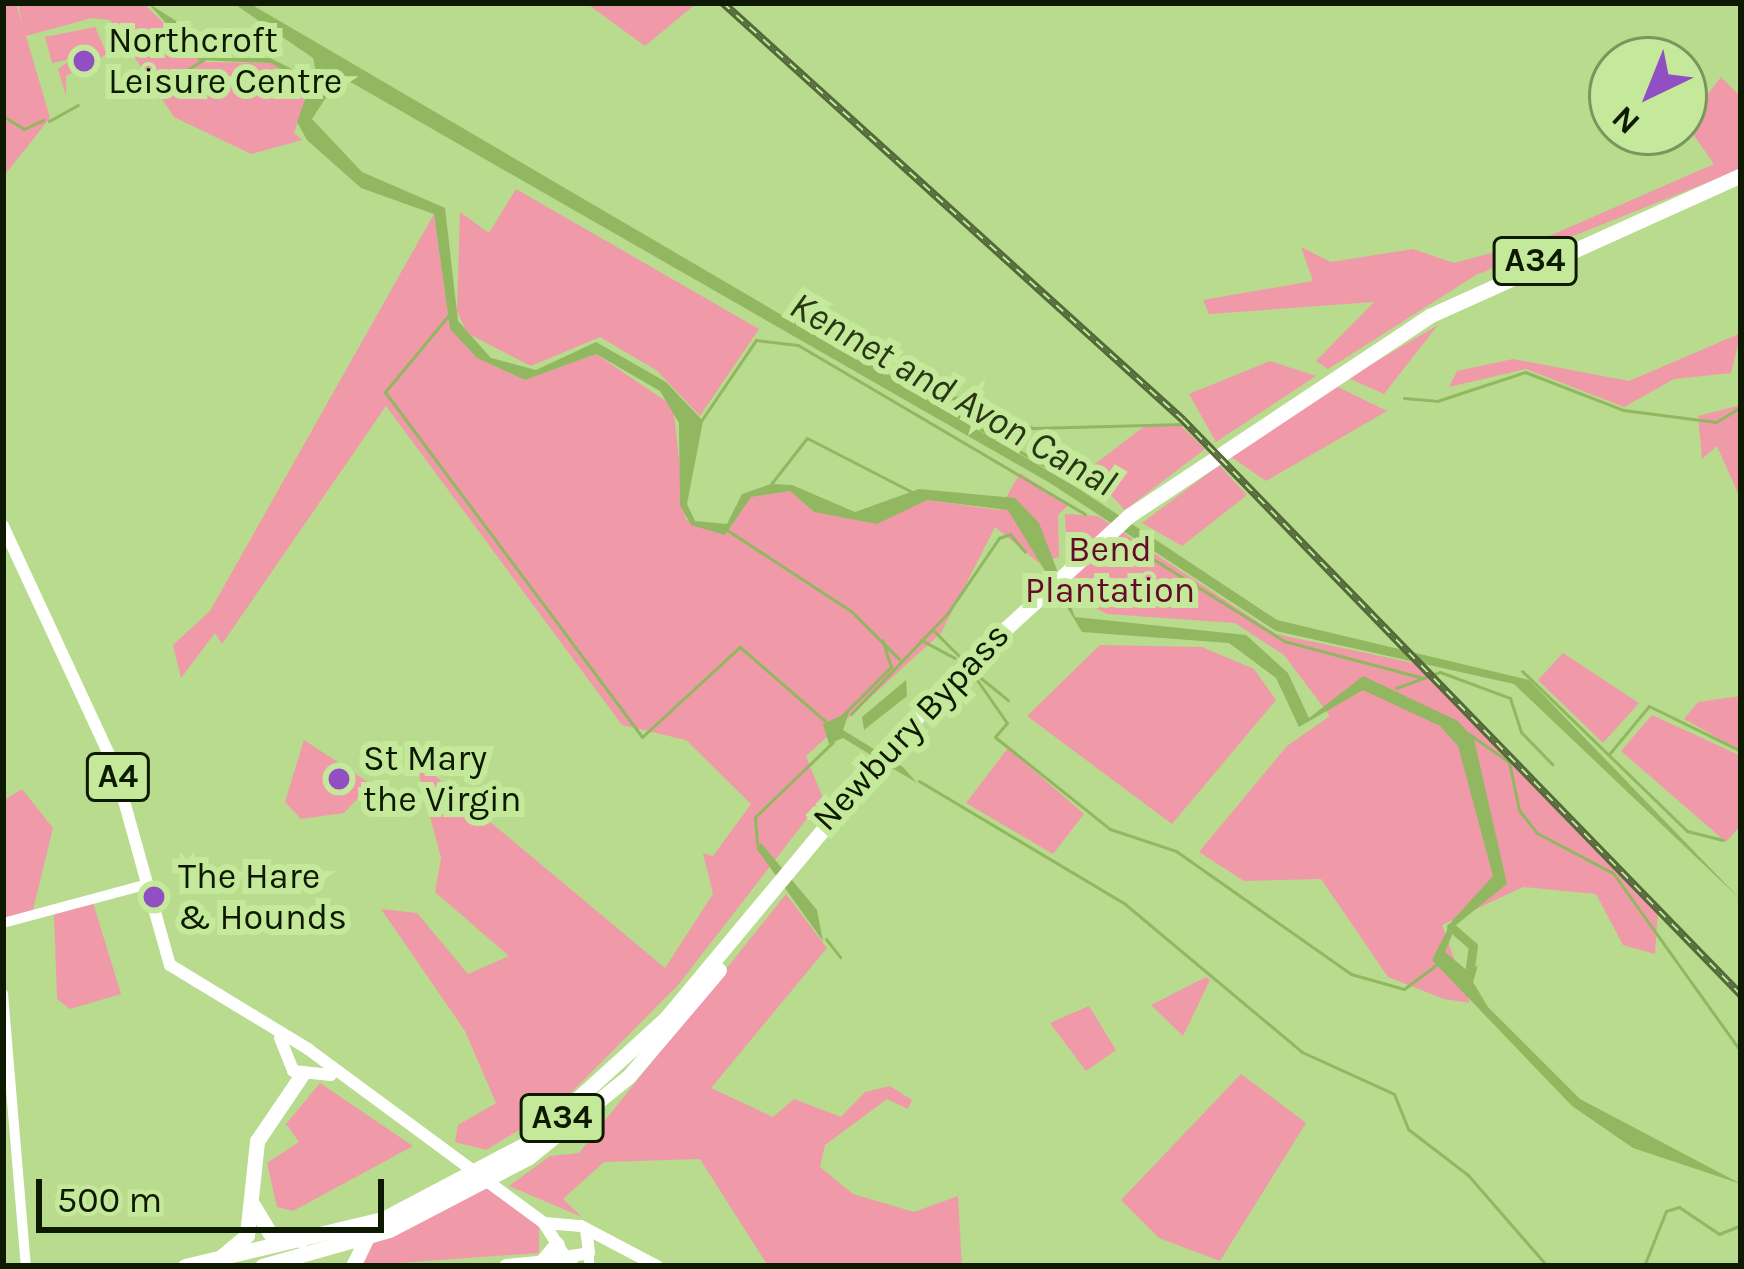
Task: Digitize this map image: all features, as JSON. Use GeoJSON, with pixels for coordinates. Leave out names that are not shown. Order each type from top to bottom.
{"type":"FeatureCollection","features":[{"type":"Feature","properties":{"kind":"highway","name":"Newbury Bypass"},"geometry":{"type":"LineString","coordinates":[[189,1265],[351,1230],[464,1181],[576,1106],[666,1018],[882,757],[1041,597],[1133,518],[1225,448],[1343,370],[1549,264],[1741,180]]}},
{"type":"Feature","properties":{"kind":"highway","name":"Newbury Bypass"},"geometry":{"type":"LineString","coordinates":[[266,1266],[389,1230],[506,1172],[615,1089],[781,879]]}},
{"type":"Feature","properties":{"kind":"highway"},"geometry":{"type":"LineString","coordinates":[[189,1265],[242,1242],[257,1141],[301,1062]]}},
{"type":"Feature","properties":{"kind":"highway"},"geometry":{"type":"LineString","coordinates":[[250,1191],[278,1237],[351,1230]]}},
{"type":"Feature","properties":{"kind":"highway"},"geometry":{"type":"LineString","coordinates":[[353,1266],[358,1246],[389,1230]]}},
{"type":"Feature","properties":{"kind":"highway"},"geometry":{"type":"LineString","coordinates":[[540,1264],[557,1242]]}},
{"type":"Feature","properties":{"kind":"highway"},"geometry":{"type":"LineString","coordinates":[[506,1266],[582,1260]]}},
{"type":"Feature","properties":{"kind":"highway"},"geometry":{"type":"LineString","coordinates":[[266,1266],[328,1266]]}},
{"type":"Feature","properties":{"kind":"main road","name":"A4"},"geometry":{"type":"LineString","coordinates":[[3,526],[114,765],[170,964],[279,1036],[301,1062],[336,1077],[518,1204],[544,1223],[557,1242]]}},
{"type":"Feature","properties":{"kind":"main road","name":"A4"},"geometry":{"type":"LineString","coordinates":[[544,1223],[569,1226]]}},
{"type":"Feature","properties":{"kind":"main road"},"geometry":{"type":"LineString","coordinates":[[622,1250],[582,1260],[557,1242],[569,1226],[586,1230],[657,1266]]}},
{"type":"Feature","properties":{"kind":"main road"},"geometry":{"type":"LineString","coordinates":[[582,1260],[586,1230]]}},
{"type":"Feature","properties":{"kind":"street"},"geometry":{"type":"LineString","coordinates":[[3,923],[145,885]]}},
{"type":"Feature","properties":{"kind":"street"},"geometry":{"type":"LineString","coordinates":[[3,994],[26,1266]]}},
{"type":"Feature","properties":{"kind":"green space"},"geometry":{"type":"Polygon","coordinates":[[[3,3],[16,3],[22,24],[18,3],[143,3],[205,62],[271,63],[310,86],[294,133],[302,140],[251,154],[174,117],[110,20],[92,18],[26,36],[50,118],[3,177],[3,3]]]}},
{"type":"Feature","properties":{"kind":"green space"},"geometry":{"type":"Polygon","coordinates":[[[586,3],[697,3],[645,46],[586,3]]]}},
{"type":"Feature","properties":{"kind":"green space","name":"Northcroft Leisure Centre"},"geometry":{"type":"Polygon","coordinates":[[[95,27],[107,54],[66,76],[66,96],[58,69],[72,59],[52,63],[45,37],[95,27]]]}},
{"type":"Feature","properties":{"kind":"green space"},"geometry":{"type":"Polygon","coordinates":[[[1721,77],[1741,97],[1741,169],[1476,275],[1328,369],[1316,361],[1374,302],[1209,314],[1203,300],[1313,281],[1301,247],[1331,262],[1413,249],[1454,263],[1540,240],[1714,164],[1708,156],[1708,94],[1721,77]]]}},
{"type":"Feature","properties":{"kind":"green space"},"geometry":{"type":"Polygon","coordinates":[[[516,189],[759,329],[700,416],[656,370],[600,337],[531,366],[467,333],[457,311],[460,212],[489,233],[516,189]]]}},
{"type":"Feature","properties":{"kind":"green space"},"geometry":{"type":"Polygon","coordinates":[[[434,214],[450,328],[477,358],[525,380],[596,354],[673,406],[686,520],[725,535],[750,497],[790,491],[814,512],[874,523],[927,500],[999,510],[1020,473],[1069,504],[1058,515],[1059,557],[1039,563],[995,527],[941,633],[806,756],[823,798],[679,984],[557,1107],[486,1150],[455,1142],[458,1125],[496,1103],[465,1031],[381,909],[417,913],[468,974],[509,956],[435,892],[441,858],[415,759],[665,968],[713,894],[703,853],[713,856],[751,804],[686,740],[622,725],[386,406],[222,644],[215,633],[181,678],[173,645],[210,611],[434,214]]]}},
{"type":"Feature","properties":{"kind":"green space"},"geometry":{"type":"Polygon","coordinates":[[[1438,325],[1384,394],[1348,378],[1438,325]]]}},
{"type":"Feature","properties":{"kind":"green space"},"geometry":{"type":"Polygon","coordinates":[[[1741,333],[1731,373],[1674,379],[1624,407],[1526,369],[1449,387],[1457,371],[1513,359],[1629,381],[1741,333]]]}},
{"type":"Feature","properties":{"kind":"green space"},"geometry":{"type":"Polygon","coordinates":[[[1270,361],[1316,376],[1216,442],[1189,394],[1270,361]]]}},
{"type":"Feature","properties":{"kind":"green space"},"geometry":{"type":"Polygon","coordinates":[[[1336,386],[1387,411],[1266,481],[1230,456],[1336,386]]]}},
{"type":"Feature","properties":{"kind":"green space"},"geometry":{"type":"Polygon","coordinates":[[[1741,405],[1741,500],[1717,446],[1702,459],[1698,416],[1741,405]]]}},
{"type":"Feature","properties":{"kind":"green space"},"geometry":{"type":"Polygon","coordinates":[[[1146,425],[1180,425],[1205,449],[1125,510],[1087,470],[1146,425]]]}},
{"type":"Feature","properties":{"kind":"green space"},"geometry":{"type":"Polygon","coordinates":[[[1219,465],[1247,495],[1182,546],[1142,523],[1219,465]]]}},
{"type":"Feature","properties":{"kind":"green space","name":"Bend Plantation"},"geometry":{"type":"Polygon","coordinates":[[[1065,514],[1098,516],[1276,634],[1418,664],[1658,909],[1655,954],[1623,945],[1596,894],[1523,887],[1442,925],[1470,1003],[1444,999],[1388,977],[1321,879],[1244,881],[1199,852],[1287,746],[1330,716],[1284,655],[1235,623],[1107,614],[1068,593],[1065,514]]]}},
{"type":"Feature","properties":{"kind":"green space"},"geometry":{"type":"Polygon","coordinates":[[[1100,645],[1202,647],[1254,669],[1276,700],[1172,824],[1027,716],[1100,645]]]}},
{"type":"Feature","properties":{"kind":"green space"},"geometry":{"type":"Polygon","coordinates":[[[1563,653],[1639,703],[1603,743],[1538,680],[1563,653]]]}},
{"type":"Feature","properties":{"kind":"green space"},"geometry":{"type":"Polygon","coordinates":[[[1741,696],[1741,751],[1684,719],[1698,702],[1741,696]]]}},
{"type":"Feature","properties":{"kind":"green space"},"geometry":{"type":"Polygon","coordinates":[[[1652,715],[1741,756],[1741,825],[1726,842],[1621,751],[1652,715]]]}},
{"type":"Feature","properties":{"kind":"green space"},"geometry":{"type":"Polygon","coordinates":[[[304,740],[371,784],[344,813],[301,819],[285,802],[304,740]]]}},
{"type":"Feature","properties":{"kind":"green space"},"geometry":{"type":"Polygon","coordinates":[[[1008,748],[1084,814],[1053,854],[966,803],[1008,748]]]}},
{"type":"Feature","properties":{"kind":"green space"},"geometry":{"type":"Polygon","coordinates":[[[22,789],[53,828],[32,914],[3,922],[3,801],[22,789]]]}},
{"type":"Feature","properties":{"kind":"green space"},"geometry":{"type":"Polygon","coordinates":[[[786,894],[827,948],[711,1088],[773,1117],[794,1099],[841,1117],[865,1092],[890,1086],[912,1100],[908,1109],[887,1099],[825,1145],[820,1167],[853,1194],[914,1212],[958,1196],[962,1266],[768,1266],[700,1159],[604,1162],[563,1199],[582,1217],[509,1186],[550,1156],[579,1153],[786,894]]]}},
{"type":"Feature","properties":{"kind":"green space"},"geometry":{"type":"Polygon","coordinates":[[[93,903],[121,994],[70,1009],[57,999],[54,914],[93,903]]]}},
{"type":"Feature","properties":{"kind":"green space"},"geometry":{"type":"Polygon","coordinates":[[[1206,977],[1210,980],[1183,1036],[1151,1005],[1206,977]]]}},
{"type":"Feature","properties":{"kind":"green space"},"geometry":{"type":"Polygon","coordinates":[[[1089,1006],[1116,1050],[1086,1071],[1050,1023],[1089,1006]]]}},
{"type":"Feature","properties":{"kind":"green space"},"geometry":{"type":"Polygon","coordinates":[[[1241,1074],[1306,1123],[1220,1261],[1159,1238],[1121,1200],[1241,1074]]]}},
{"type":"Feature","properties":{"kind":"green space"},"geometry":{"type":"Polygon","coordinates":[[[320,1083],[413,1146],[293,1211],[277,1207],[267,1163],[299,1142],[286,1124],[320,1083]]]}},
{"type":"Feature","properties":{"kind":"green space"},"geometry":{"type":"Polygon","coordinates":[[[487,1188],[539,1225],[539,1253],[355,1266],[366,1247],[487,1188]]]}},
{"type":"Feature","properties":{"kind":"shaded area"},"geometry":{"type":"Polygon","coordinates":[[[148,3],[187,28],[203,58],[270,58],[318,82],[313,58],[233,3],[249,3],[1079,489],[1277,620],[1529,680],[1741,900],[1514,684],[1276,631],[1050,483],[340,76],[312,119],[362,172],[445,208],[458,321],[491,358],[536,370],[596,342],[666,382],[703,421],[687,504],[695,521],[727,524],[742,494],[771,484],[792,485],[855,512],[919,489],[1015,498],[1039,523],[1075,617],[1246,635],[1288,673],[1309,718],[1363,676],[1458,721],[1474,739],[1507,884],[1456,925],[1445,952],[1469,972],[1478,965],[1473,982],[1488,1007],[1580,1099],[1741,1184],[1633,1148],[1572,1106],[1432,960],[1452,921],[1493,876],[1458,746],[1440,726],[1363,690],[1299,727],[1276,678],[1229,643],[1082,632],[1008,510],[927,500],[877,524],[814,512],[790,491],[751,497],[725,535],[691,525],[680,505],[679,423],[660,391],[596,354],[525,380],[477,358],[450,329],[434,214],[361,188],[307,140],[297,122],[310,86],[271,63],[199,60],[148,3]]]}},
{"type":"Feature","properties":{"kind":"shaded area"},"geometry":{"type":"Polygon","coordinates":[[[906,680],[907,696],[864,730],[862,717],[906,680]]]}},
{"type":"Feature","properties":{"kind":"shaded area"},"geometry":{"type":"Polygon","coordinates":[[[849,712],[843,730],[903,767],[917,783],[843,738],[829,744],[823,724],[849,712]]]}},
{"type":"Feature","properties":{"kind":"shaded area"},"geometry":{"type":"Polygon","coordinates":[[[761,843],[817,910],[823,941],[756,848],[761,843]]]}},
{"type":"Feature","properties":{"kind":"waterway"},"geometry":{"type":"LineString","coordinates":[[155,90],[204,59]]}},
{"type":"Feature","properties":{"kind":"waterway"},"geometry":{"type":"LineString","coordinates":[[49,121],[78,105]]}},
{"type":"Feature","properties":{"kind":"waterway"},"geometry":{"type":"LineString","coordinates":[[3,116],[24,129],[43,120]]}},
{"type":"Feature","properties":{"kind":"waterway"},"geometry":{"type":"LineString","coordinates":[[448,316],[385,392],[642,737],[740,647],[825,721]]}},
{"type":"Feature","properties":{"kind":"waterway","name":"Kennet and Avon Canal"},"geometry":{"type":"LineString","coordinates":[[785,316],[1079,486]]}},
{"type":"Feature","properties":{"kind":"waterway","name":"Kennet and Avon Canal"},"geometry":{"type":"LineString","coordinates":[[701,421],[756,340],[798,345],[1085,514]]}},
{"type":"Feature","properties":{"kind":"waterway"},"geometry":{"type":"LineString","coordinates":[[1404,398],[1437,401],[1525,372],[1623,410],[1716,422],[1741,407]]}},
{"type":"Feature","properties":{"kind":"waterway","name":"Kennet and Avon Canal"},"geometry":{"type":"LineString","coordinates":[[935,400],[962,397],[1033,428],[1184,424]]}},
{"type":"Feature","properties":{"kind":"waterway"},"geometry":{"type":"LineString","coordinates":[[771,484],[807,438],[916,494]]}},
{"type":"Feature","properties":{"kind":"waterway"},"geometry":{"type":"LineString","coordinates":[[727,530],[851,611],[899,659]]}},
{"type":"Feature","properties":{"kind":"waterway"},"geometry":{"type":"LineString","coordinates":[[851,714],[947,614],[999,538],[1010,534],[1025,552]]}},
{"type":"Feature","properties":{"kind":"waterway"},"geometry":{"type":"LineString","coordinates":[[1145,554],[1284,641],[1423,678]]}},
{"type":"Feature","properties":{"kind":"waterway"},"geometry":{"type":"LineString","coordinates":[[934,631],[959,656]]}},
{"type":"Feature","properties":{"kind":"waterway"},"geometry":{"type":"LineString","coordinates":[[841,717],[891,667],[882,640]]}},
{"type":"Feature","properties":{"kind":"waterway"},"geometry":{"type":"LineString","coordinates":[[921,640],[955,658]]}},
{"type":"Feature","properties":{"kind":"waterway"},"geometry":{"type":"LineString","coordinates":[[1522,671],[1687,831],[1723,840]]}},
{"type":"Feature","properties":{"kind":"waterway"},"geometry":{"type":"LineString","coordinates":[[1396,688],[1440,672],[1510,698],[1521,732],[1552,764]]}},
{"type":"Feature","properties":{"kind":"waterway"},"geometry":{"type":"LineString","coordinates":[[977,675],[1008,700]]}},
{"type":"Feature","properties":{"kind":"waterway"},"geometry":{"type":"LineString","coordinates":[[975,677],[1007,723],[995,737],[1110,829],[1176,851],[1351,974],[1404,989],[1440,962]]}},
{"type":"Feature","properties":{"kind":"waterway"},"geometry":{"type":"LineString","coordinates":[[1610,753],[1649,706],[1741,751]]}},
{"type":"Feature","properties":{"kind":"waterway"},"geometry":{"type":"LineString","coordinates":[[1469,734],[1509,762],[1519,810],[1537,833],[1613,873],[1741,1052]]}},
{"type":"Feature","properties":{"kind":"waterway"},"geometry":{"type":"LineString","coordinates":[[757,844],[755,817],[833,742]]}},
{"type":"Feature","properties":{"kind":"waterway"},"geometry":{"type":"LineString","coordinates":[[919,781],[1125,904],[1302,1052],[1394,1094],[1408,1129],[1468,1175],[1547,1266]]}},
{"type":"Feature","properties":{"kind":"waterway"},"geometry":{"type":"LineString","coordinates":[[1451,927],[1473,946],[1468,982]]}},
{"type":"Feature","properties":{"kind":"waterway"},"geometry":{"type":"LineString","coordinates":[[826,939],[840,957]]}},
{"type":"Feature","properties":{"kind":"waterway"},"geometry":{"type":"LineString","coordinates":[[1644,1266],[1666,1211],[1679,1207],[1719,1234],[1741,1225]]}},
{"type":"Feature","properties":{"kind":"railway"},"geometry":{"type":"LineString","coordinates":[[723,3],[1183,420],[1741,995]]}},
{"type":"Feature","properties":{"kind":"place","name":"Northcroft Leisure Centre"},"geometry":{"type":"Point","coordinates":[84,61]}},
{"type":"Feature","properties":{"kind":"place","name":"St Mary the Virgin"},"geometry":{"type":"Point","coordinates":[339,779]}},
{"type":"Feature","properties":{"kind":"place","name":"The Hare & Hounds"},"geometry":{"type":"Point","coordinates":[154,897]}}]}
